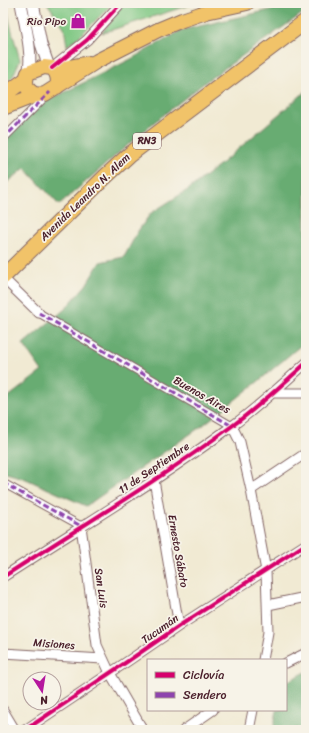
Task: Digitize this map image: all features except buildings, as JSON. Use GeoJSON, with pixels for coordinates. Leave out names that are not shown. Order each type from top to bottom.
{"type":"FeatureCollection","features":[{"type":"Feature","properties":{"kind":"highway","name":"Avenida Leandro N. Alem"},"geometry":{"type":"LineString","coordinates":[[3,278],[129,155],[306,21]]}},
{"type":"Feature","properties":{"kind":"main road"},"geometry":{"type":"LineString","coordinates":[[3,108],[48,91],[97,61],[158,30],[206,12],[248,3]]}},
{"type":"Feature","properties":{"kind":"main road"},"geometry":{"type":"LineString","coordinates":[[3,96],[38,68],[52,68],[97,61]]}},
{"type":"Feature","properties":{"kind":"main road"},"geometry":{"type":"LineString","coordinates":[[48,91],[58,78],[52,68]]}},
{"type":"Feature","properties":{"kind":"main road"},"geometry":{"type":"LineString","coordinates":[[27,76],[28,89],[48,91]]}},
{"type":"Feature","properties":{"kind":"street"},"geometry":{"type":"LineString","coordinates":[[20,3],[30,55],[30,67],[27,76]]}},
{"type":"Feature","properties":{"kind":"street"},"geometry":{"type":"LineString","coordinates":[[33,3],[41,44],[52,68],[87,40],[121,3]]}},
{"type":"Feature","properties":{"kind":"street"},"geometry":{"type":"LineString","coordinates":[[3,139],[48,91]]}},
{"type":"Feature","properties":{"kind":"street","name":"Buenos Aires"},"geometry":{"type":"LineString","coordinates":[[3,278],[39,313],[232,426],[240,442],[251,490],[266,571],[268,632],[263,659]]}},
{"type":"Feature","properties":{"kind":"street","name":"11 de Septiembre"},"geometry":{"type":"LineString","coordinates":[[3,577],[154,480],[232,426],[306,363]]}},
{"type":"Feature","properties":{"kind":"street"},"geometry":{"type":"LineString","coordinates":[[272,393],[306,393]]}},
{"type":"Feature","properties":{"kind":"street"},"geometry":{"type":"LineString","coordinates":[[251,490],[306,453]]}},
{"type":"Feature","properties":{"kind":"street","name":"Ernesto Sábato"},"geometry":{"type":"LineString","coordinates":[[154,480],[179,626]]}},
{"type":"Feature","properties":{"kind":"street"},"geometry":{"type":"LineString","coordinates":[[3,483],[81,526]]}},
{"type":"Feature","properties":{"kind":"street","name":"San Luis"},"geometry":{"type":"LineString","coordinates":[[81,526],[97,645],[110,673],[143,730]]}},
{"type":"Feature","properties":{"kind":"street","name":"Tucumán"},"geometry":{"type":"LineString","coordinates":[[25,730],[179,626],[306,544]]}},
{"type":"Feature","properties":{"kind":"street"},"geometry":{"type":"LineString","coordinates":[[268,605],[306,597]]}},
{"type":"Feature","properties":{"kind":"street","name":"Misiones"},"geometry":{"type":"LineString","coordinates":[[3,653],[103,659]]}},
{"type":"Feature","properties":{"kind":"street"},"geometry":{"type":"LineString","coordinates":[[287,662],[306,653]]}},
{"type":"Feature","properties":{"kind":"street"},"geometry":{"type":"LineString","coordinates":[[3,710],[16,730]]}},
{"type":"Feature","properties":{"kind":"street"},"geometry":{"type":"LineString","coordinates":[[184,730],[212,711]]}},
{"type":"Feature","properties":{"kind":"street"},"geometry":{"type":"LineString","coordinates":[[249,730],[253,711]]}},
{"type":"Feature","properties":{"kind":"green space"},"geometry":{"type":"Polygon","coordinates":[[[3,3],[6,3],[20,60],[13,76],[3,86],[3,3]]]}},
{"type":"Feature","properties":{"kind":"green space","name":"Rio Pipo"},"geometry":{"type":"Polygon","coordinates":[[[47,3],[113,3],[81,35],[67,46],[64,27],[47,3]]]}},
{"type":"Feature","properties":{"kind":"green space"},"geometry":{"type":"Polygon","coordinates":[[[123,3],[196,3],[102,33],[123,3]]]}},
{"type":"Feature","properties":{"kind":"green space"},"geometry":{"type":"Polygon","coordinates":[[[306,4],[306,11],[208,80],[152,124],[59,205],[25,168],[3,186],[3,141],[31,109],[131,59],[182,30],[274,9],[306,4]]]}},
{"type":"Feature","properties":{"kind":"green space"},"geometry":{"type":"Polygon","coordinates":[[[306,91],[306,341],[202,426],[86,506],[26,479],[3,472],[3,401],[42,371],[23,344],[65,309],[86,285],[100,262],[124,257],[138,231],[151,213],[189,189],[306,91]]]}},
{"type":"Feature","properties":{"kind":"green space"},"geometry":{"type":"Polygon","coordinates":[[[306,672],[306,730],[273,730],[277,711],[287,711],[287,682],[306,672]]]}},
{"type":"Feature","properties":{"kind":"marked path"},"geometry":{"type":"LineString","coordinates":[[3,139],[50,92]]}},
{"type":"Feature","properties":{"kind":"marked path"},"geometry":{"type":"LineString","coordinates":[[39,313],[232,426]]}},
{"type":"Feature","properties":{"kind":"marked path"},"geometry":{"type":"LineString","coordinates":[[3,483],[81,526]]}},
{"type":"Feature","properties":{"kind":"cycle path"},"geometry":{"type":"LineString","coordinates":[[52,68],[87,40],[121,3]]}},
{"type":"Feature","properties":{"kind":"cycle path"},"geometry":{"type":"LineString","coordinates":[[3,577],[148,484],[204,446],[251,411],[306,363]]}},
{"type":"Feature","properties":{"kind":"cycle path"},"geometry":{"type":"LineString","coordinates":[[25,730],[179,626],[306,544]]}},
{"type":"Feature","properties":{"kind":"place","name":"Rio Pipo"},"geometry":{"type":"Point","coordinates":[78,21]}}]}
